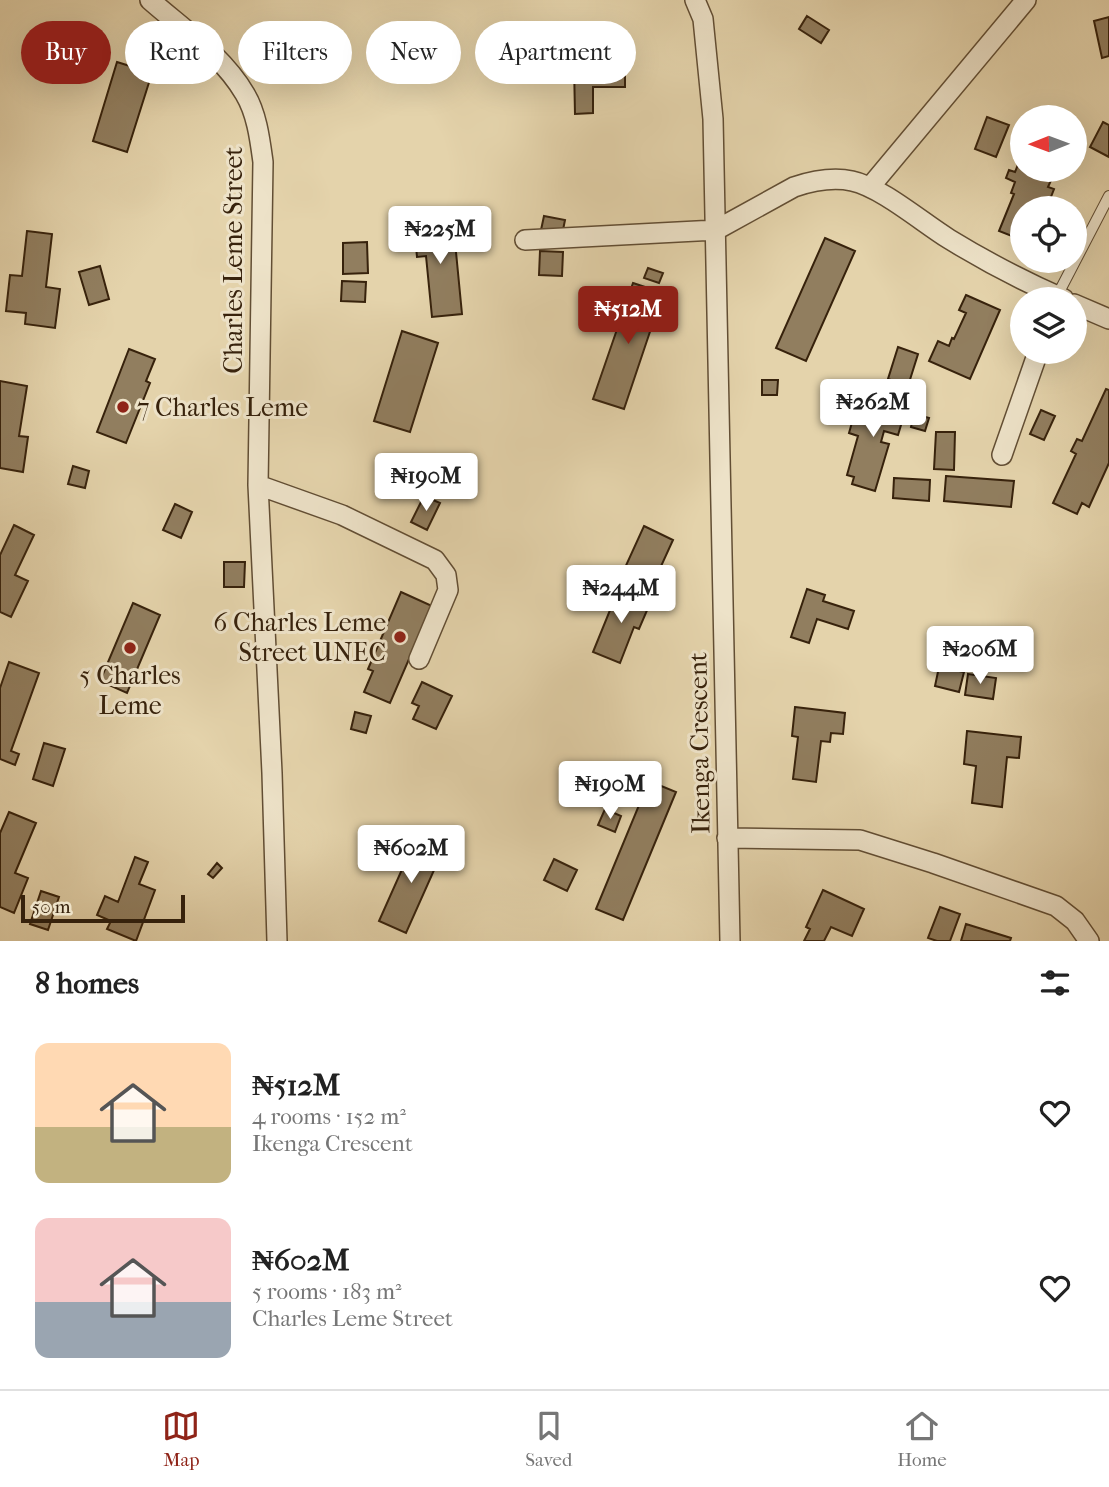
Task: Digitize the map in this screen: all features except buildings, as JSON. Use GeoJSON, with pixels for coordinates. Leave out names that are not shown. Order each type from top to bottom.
{"type":"FeatureCollection","features":[{"type":"Feature","properties":{"kind":"street","name":"Charles Leme Street"},"geometry":{"type":"LineString","coordinates":[[150,0],[228,69],[247,96],[259,134],[263,162],[258,485],[277,941]]}},
{"type":"Feature","properties":{"kind":"street","name":"Ikenga Crescent"},"geometry":{"type":"LineString","coordinates":[[695,0],[703,19],[713,119],[730,941]]}},
{"type":"Feature","properties":{"kind":"street"},"geometry":{"type":"LineString","coordinates":[[870,187],[1026,0]]}},
{"type":"Feature","properties":{"kind":"street"},"geometry":{"type":"LineString","coordinates":[[525,240],[716,230],[794,187],[835,179],[854,181],[870,187],[950,240],[1039,287]]}},
{"type":"Feature","properties":{"kind":"street"},"geometry":{"type":"LineString","coordinates":[[1087,310],[1109,319]]}},
{"type":"Feature","properties":{"kind":"street"},"geometry":{"type":"LineString","coordinates":[[1002,455],[1034,364]]}},
{"type":"Feature","properties":{"kind":"street"},"geometry":{"type":"LineString","coordinates":[[258,485],[342,515],[435,560],[446,575],[448,590],[419,659]]}},
{"type":"Feature","properties":{"kind":"street"},"geometry":{"type":"LineString","coordinates":[[727,838],[860,840],[1055,906],[1075,921],[1089,941]]}},
{"type":"Feature","properties":{"kind":"lane"},"geometry":{"type":"LineString","coordinates":[[1069,287],[1109,196]]}},
{"type":"Feature","properties":{"kind":"place","name":"7 Charles Leme"},"geometry":{"type":"Point","coordinates":[123,407]}},
{"type":"Feature","properties":{"kind":"place","name":"6 Charles Leme Street UNEC"},"geometry":{"type":"Point","coordinates":[400,637]}},
{"type":"Feature","properties":{"kind":"place","name":"5 Charles Leme"},"geometry":{"type":"Point","coordinates":[130,648]}}]}
